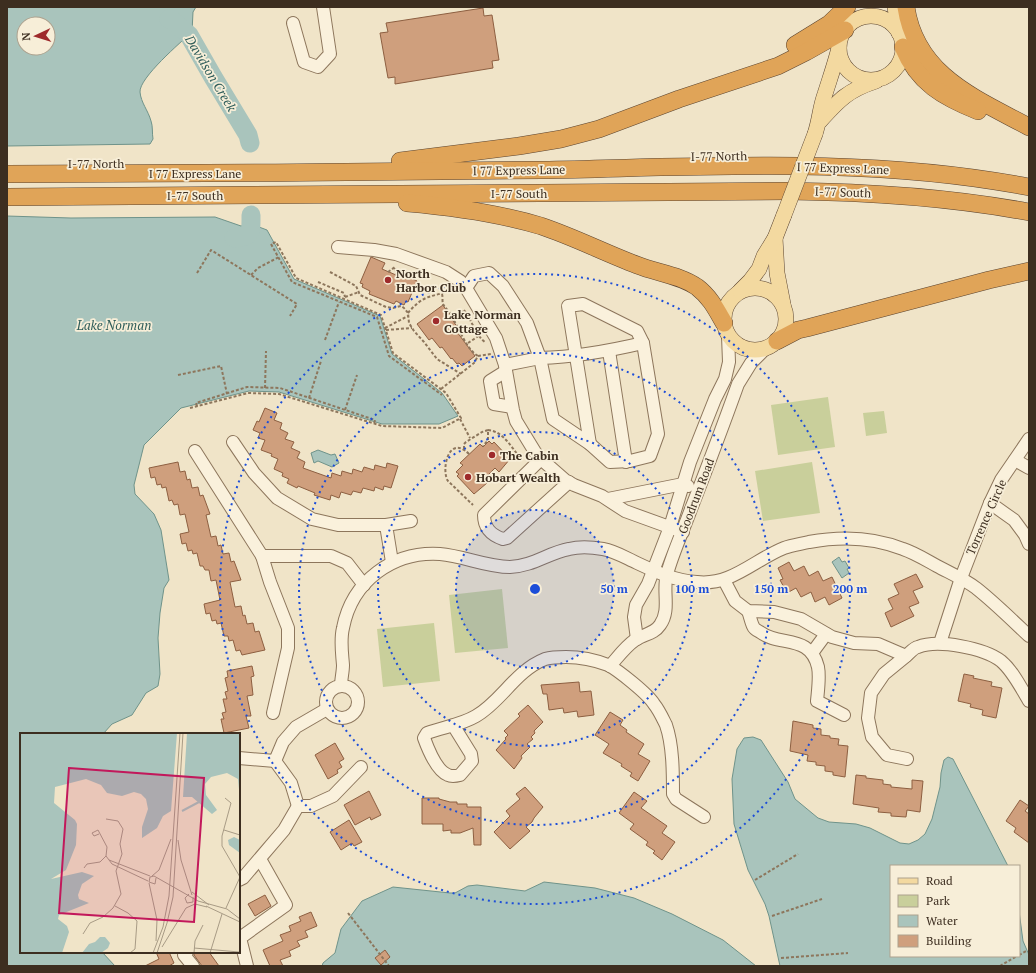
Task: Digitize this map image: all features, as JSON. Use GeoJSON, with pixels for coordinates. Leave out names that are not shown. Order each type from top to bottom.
{"type":"FeatureCollection","features":[{"type":"Feature","properties":{"kind":"highway"},"geometry":{"type":"LineString","coordinates":[[906,7],[914,38],[927,59],[937,70],[956,87],[1029,129]]}},
{"type":"Feature","properties":{"kind":"highway"},"geometry":{"type":"LineString","coordinates":[[679,99],[801,42],[829,24],[847,25]]}},
{"type":"Feature","properties":{"kind":"highway"},"geometry":{"type":"LineString","coordinates":[[408,161],[519,146],[574,136],[618,123],[679,99],[778,66],[806,52],[847,25]]}},
{"type":"Feature","properties":{"kind":"highway"},"geometry":{"type":"LineString","coordinates":[[901,40],[914,70],[933,87],[973,108],[1029,129]]}},
{"type":"Feature","properties":{"kind":"highway","name":"I-77 North"},"geometry":{"type":"LineString","coordinates":[[7,164],[330,162],[749,156],[833,157],[902,160],[978,168],[1029,177]]}},
{"type":"Feature","properties":{"kind":"highway","name":"I 77 Express Lane"},"geometry":{"type":"LineString","coordinates":[[7,174],[513,170],[773,166],[902,170],[977,178],[1029,187]]}},
{"type":"Feature","properties":{"kind":"highway","name":"I 77 Express Lane"},"geometry":{"type":"LineString","coordinates":[[7,187],[825,181],[937,188],[1029,201]]}},
{"type":"Feature","properties":{"kind":"highway","name":"I-77 South"},"geometry":{"type":"LineString","coordinates":[[7,197],[817,191],[936,198],[1029,212]]}},
{"type":"Feature","properties":{"kind":"highway"},"geometry":{"type":"LineString","coordinates":[[293,194],[462,208],[542,227],[640,266],[690,282],[708,297],[714,305],[726,329]]}},
{"type":"Feature","properties":{"kind":"highway"},"geometry":{"type":"LineString","coordinates":[[771,345],[798,330],[1029,271]]}},
{"type":"Feature","properties":{"kind":"main road"},"geometry":{"type":"LineString","coordinates":[[775,238],[777,280],[786,323],[782,336],[771,345],[758,351],[745,349],[733,342],[726,329],[724,316],[728,303],[755,276],[775,238],[817,127],[824,95],[833,72],[847,25],[869,7]]}},
{"type":"Feature","properties":{"kind":"main road"},"geometry":{"type":"LineString","coordinates":[[817,127],[847,94],[861,86],[880,80],[897,67],[902,54],[895,7]]}},
{"type":"Feature","properties":{"kind":"main road"},"geometry":{"type":"LineString","coordinates":[[847,25],[862,18],[877,17],[890,22],[901,40]]}},
{"type":"Feature","properties":{"kind":"main road"},"geometry":{"type":"LineString","coordinates":[[847,25],[841,57],[847,69],[859,78],[866,80],[880,80]]}},
{"type":"Feature","properties":{"kind":"main road"},"geometry":{"type":"LineString","coordinates":[[738,293],[751,288],[765,290],[777,297],[784,309]]}},
{"type":"Feature","properties":{"kind":"street"},"geometry":{"type":"LineString","coordinates":[[293,23],[304,62],[318,67],[330,54],[323,7]]}},
{"type":"Feature","properties":{"kind":"street"},"geometry":{"type":"LineString","coordinates":[[338,247],[374,250],[396,254],[446,272],[460,281],[466,288],[496,338],[505,368],[512,408],[521,430],[541,460],[569,482],[588,492],[608,499],[625,511],[683,532]]}},
{"type":"Feature","properties":{"kind":"street"},"geometry":{"type":"LineString","coordinates":[[466,288],[474,276],[489,273],[504,286],[527,322],[540,358],[553,419],[590,444],[610,462],[626,462],[650,456],[658,434],[643,343],[637,331],[582,304],[568,306],[590,444]]}},
{"type":"Feature","properties":{"kind":"street","name":"Goodrum Road"},"geometry":{"type":"LineString","coordinates":[[637,639],[634,617],[636,605],[645,590],[653,571],[670,527],[683,484],[715,399],[726,379],[729,362],[726,329]]}},
{"type":"Feature","properties":{"kind":"street"},"geometry":{"type":"LineString","coordinates":[[512,408],[494,404],[490,381],[505,368],[540,358],[576,356],[609,351],[643,343]]}},
{"type":"Feature","properties":{"kind":"street","name":"Goodrum Road"},"geometry":{"type":"LineString","coordinates":[[610,666],[623,651],[637,639],[652,633],[663,620],[666,607],[666,575],[742,376],[751,363],[771,345]]}},
{"type":"Feature","properties":{"kind":"street"},"geometry":{"type":"LineString","coordinates":[[609,351],[626,462]]}},
{"type":"Feature","properties":{"kind":"street","name":"Torrence Circle"},"geometry":{"type":"LineString","coordinates":[[940,643],[960,578],[990,503],[1001,480],[1029,439]]}},
{"type":"Feature","properties":{"kind":"street"},"geometry":{"type":"LineString","coordinates":[[233,442],[254,472],[277,498],[312,519],[338,525],[386,525],[411,521]]}},
{"type":"Feature","properties":{"kind":"street"},"geometry":{"type":"LineString","coordinates":[[195,451],[262,556],[270,582],[288,628],[288,648],[274,713]]}},
{"type":"Feature","properties":{"kind":"street"},"geometry":{"type":"LineString","coordinates":[[541,460],[484,515],[484,522],[487,529],[495,536],[503,539],[508,538],[569,482]]}},
{"type":"Feature","properties":{"kind":"street"},"geometry":{"type":"LineString","coordinates":[[1015,460],[1029,468]]}},
{"type":"Feature","properties":{"kind":"street"},"geometry":{"type":"LineString","coordinates":[[608,499],[683,484],[699,489]]}},
{"type":"Feature","properties":{"kind":"street"},"geometry":{"type":"LineString","coordinates":[[990,503],[1014,520],[1025,535],[1029,544]]}},
{"type":"Feature","properties":{"kind":"street"},"geometry":{"type":"LineString","coordinates":[[386,525],[392,562]]}},
{"type":"Feature","properties":{"kind":"street"},"geometry":{"type":"LineString","coordinates":[[340,686],[343,667],[341,638],[346,615],[354,599],[364,585],[392,562],[417,555],[441,554],[456,556],[491,566],[512,567],[535,562],[568,549],[586,547],[614,552],[653,571],[698,583],[724,580],[738,574],[774,552],[788,547],[824,540],[852,538],[886,543],[905,550],[960,578],[978,589],[1029,636]]}},
{"type":"Feature","properties":{"kind":"street"},"geometry":{"type":"LineString","coordinates":[[262,556],[331,556],[347,563],[364,585]]}},
{"type":"Feature","properties":{"kind":"street"},"geometry":{"type":"LineString","coordinates":[[724,580],[735,601],[748,611],[753,627],[766,637],[796,643],[807,648],[816,660],[819,673],[817,701],[844,715]]}},
{"type":"Feature","properties":{"kind":"street"},"geometry":{"type":"LineString","coordinates":[[748,611],[774,612],[801,619],[832,638],[854,643],[878,644],[906,656]]}},
{"type":"Feature","properties":{"kind":"street"},"geometry":{"type":"LineString","coordinates":[[812,654],[826,634]]}},
{"type":"Feature","properties":{"kind":"street"},"geometry":{"type":"LineString","coordinates":[[907,759],[887,755],[872,737],[868,718],[871,693],[884,674],[916,647],[932,643],[940,643],[972,649],[999,660],[1013,675],[1029,701]]}},
{"type":"Feature","properties":{"kind":"street"},"geometry":{"type":"LineString","coordinates":[[453,725],[476,716],[502,695],[510,684],[527,669],[545,659],[553,657],[573,657],[593,660],[610,666],[631,681],[654,704],[666,726],[671,751],[673,794],[676,799],[704,817]]}},
{"type":"Feature","properties":{"kind":"street"},"geometry":{"type":"LineString","coordinates":[[340,686],[350,688],[358,700],[355,711],[346,717],[341,718],[335,716],[328,709],[326,698],[328,693],[336,687],[340,686]]}},
{"type":"Feature","properties":{"kind":"street"},"geometry":{"type":"LineString","coordinates":[[275,761],[283,742],[296,727],[328,709]]}},
{"type":"Feature","properties":{"kind":"street"},"geometry":{"type":"LineString","coordinates":[[240,758],[275,761],[291,783],[298,806],[284,830],[260,859],[240,880]]}},
{"type":"Feature","properties":{"kind":"street"},"geometry":{"type":"LineString","coordinates":[[298,806],[311,806],[333,796],[361,767]]}},
{"type":"Feature","properties":{"kind":"street"},"geometry":{"type":"LineString","coordinates":[[247,966],[240,938],[286,904],[260,859]]}},
{"type":"Feature","properties":{"kind":"street"},"geometry":{"type":"LineString","coordinates":[[186,953],[184,955],[193,966]]}},
{"type":"Feature","properties":{"kind":"path"},"geometry":{"type":"LineString","coordinates":[[442,395],[390,356],[377,317],[292,282],[272,244],[276,242],[296,278],[381,315],[393,353],[446,393],[461,418],[460,419],[470,438]]}},
{"type":"Feature","properties":{"kind":"path"},"geometry":{"type":"LineString","coordinates":[[197,273],[211,250],[297,304],[290,316]]}},
{"type":"Feature","properties":{"kind":"path"},"geometry":{"type":"LineString","coordinates":[[250,275],[258,268],[278,257]]}},
{"type":"Feature","properties":{"kind":"path"},"geometry":{"type":"LineString","coordinates":[[388,272],[395,267],[397,276]]}},
{"type":"Feature","properties":{"kind":"path"},"geometry":{"type":"LineString","coordinates":[[330,272],[356,286],[360,295],[386,307],[400,306],[404,308],[408,314],[412,328],[440,362],[461,374]]}},
{"type":"Feature","properties":{"kind":"path"},"geometry":{"type":"LineString","coordinates":[[318,282],[344,293],[345,297]]}},
{"type":"Feature","properties":{"kind":"path"},"geometry":{"type":"LineString","coordinates":[[385,329],[408,314],[414,306],[424,299],[442,294],[452,286]]}},
{"type":"Feature","properties":{"kind":"path"},"geometry":{"type":"LineString","coordinates":[[342,298],[359,292]]}},
{"type":"Feature","properties":{"kind":"path"},"geometry":{"type":"LineString","coordinates":[[442,294],[443,304],[459,329],[461,335],[478,356]]}},
{"type":"Feature","properties":{"kind":"path"},"geometry":{"type":"LineString","coordinates":[[325,340],[339,302]]}},
{"type":"Feature","properties":{"kind":"path"},"geometry":{"type":"LineString","coordinates":[[447,310],[454,318],[465,310],[479,336],[488,345]]}},
{"type":"Feature","properties":{"kind":"path"},"geometry":{"type":"LineString","coordinates":[[376,313],[383,337]]}},
{"type":"Feature","properties":{"kind":"path"},"geometry":{"type":"LineString","coordinates":[[385,329],[412,328]]}},
{"type":"Feature","properties":{"kind":"path"},"geometry":{"type":"LineString","coordinates":[[464,337],[468,344],[485,331]]}},
{"type":"Feature","properties":{"kind":"path"},"geometry":{"type":"LineString","coordinates":[[441,389],[474,363],[478,356],[489,354],[490,349]]}},
{"type":"Feature","properties":{"kind":"path"},"geometry":{"type":"LineString","coordinates":[[265,388],[266,351]]}},
{"type":"Feature","properties":{"kind":"path"},"geometry":{"type":"LineString","coordinates":[[309,398],[321,361]]}},
{"type":"Feature","properties":{"kind":"path"},"geometry":{"type":"LineString","coordinates":[[178,375],[221,366],[227,394]]}},
{"type":"Feature","properties":{"kind":"path"},"geometry":{"type":"LineString","coordinates":[[345,410],[357,375]]}},
{"type":"Feature","properties":{"kind":"path"},"geometry":{"type":"LineString","coordinates":[[197,406],[196,403],[247,387],[280,388],[375,420],[374,424]]}},
{"type":"Feature","properties":{"kind":"path"},"geometry":{"type":"LineString","coordinates":[[190,408],[248,393],[279,394],[382,426],[442,428],[460,419]]}},
{"type":"Feature","properties":{"kind":"path"},"geometry":{"type":"LineString","coordinates":[[483,446],[488,440],[487,430]]}},
{"type":"Feature","properties":{"kind":"path"},"geometry":{"type":"LineString","coordinates":[[464,449],[464,444],[470,438],[487,430],[497,432],[502,436],[520,459]]}},
{"type":"Feature","properties":{"kind":"path"},"geometry":{"type":"LineString","coordinates":[[469,454],[464,449],[458,447],[451,450],[445,471],[448,481],[473,505]]}},
{"type":"Feature","properties":{"kind":"path"},"geometry":{"type":"LineString","coordinates":[[755,880],[798,854]]}},
{"type":"Feature","properties":{"kind":"path"},"geometry":{"type":"LineString","coordinates":[[772,916],[822,899]]}},
{"type":"Feature","properties":{"kind":"path"},"geometry":{"type":"LineString","coordinates":[[348,913],[389,966]]}},
{"type":"Feature","properties":{"kind":"path"},"geometry":{"type":"LineString","coordinates":[[1020,955],[1026,951]]}},
{"type":"Feature","properties":{"kind":"path"},"geometry":{"type":"LineString","coordinates":[[782,958],[848,953]]}},
{"type":"Feature","properties":{"kind":"path"},"geometry":{"type":"LineString","coordinates":[[1000,966],[1016,957]]}},
{"type":"Feature","properties":{"kind":"green space"},"geometry":{"type":"Polygon","coordinates":[[[828,397],[835,447],[778,455],[771,405],[828,397]]]}},
{"type":"Feature","properties":{"kind":"green space"},"geometry":{"type":"Polygon","coordinates":[[[884,411],[887,433],[866,436],[863,413],[884,411]]]}},
{"type":"Feature","properties":{"kind":"green space"},"geometry":{"type":"Polygon","coordinates":[[[812,462],[820,513],[763,521],[755,471],[812,462]]]}},
{"type":"Feature","properties":{"kind":"green space"},"geometry":{"type":"Polygon","coordinates":[[[502,589],[508,648],[455,653],[449,595],[502,589]]]}},
{"type":"Feature","properties":{"kind":"green space"},"geometry":{"type":"Polygon","coordinates":[[[434,623],[440,681],[383,687],[377,629],[434,623]]]}},
{"type":"Feature","properties":{"kind":"water"},"geometry":{"type":"Polygon","coordinates":[[[7,7],[196,7],[193,12],[192,32],[162,60],[141,86],[141,96],[152,125],[153,139],[150,144],[7,146],[7,7]]]}},
{"type":"Feature","properties":{"kind":"water","name":"Lake Norman"},"geometry":{"type":"Polygon","coordinates":[[[7,216],[71,218],[215,217],[241,226],[251,224],[267,230],[294,279],[380,316],[392,354],[442,393],[458,416],[439,424],[382,424],[279,392],[249,391],[181,408],[144,445],[134,485],[135,494],[154,514],[161,530],[169,580],[164,588],[160,613],[158,638],[160,674],[158,686],[146,693],[132,715],[112,724],[104,733],[20,733],[20,953],[103,953],[115,966],[7,966],[7,216]]]}},
{"type":"Feature","properties":{"kind":"water"},"geometry":{"type":"Polygon","coordinates":[[[318,450],[331,455],[335,454],[339,463],[332,467],[318,461],[314,463],[311,453],[318,450]]]}},
{"type":"Feature","properties":{"kind":"water"},"geometry":{"type":"Polygon","coordinates":[[[839,557],[842,562],[845,561],[849,568],[847,569],[849,573],[842,578],[832,562],[839,557]]]}},
{"type":"Feature","properties":{"kind":"water"},"geometry":{"type":"Polygon","coordinates":[[[753,737],[761,740],[788,782],[795,799],[818,818],[829,822],[856,824],[870,828],[900,843],[909,844],[918,840],[925,834],[932,819],[940,787],[944,760],[948,757],[953,759],[1007,865],[890,865],[890,957],[1020,957],[1020,918],[1023,941],[1029,955],[1029,966],[780,966],[769,916],[765,904],[748,870],[734,824],[732,779],[737,749],[744,738],[753,737]]]}},
{"type":"Feature","properties":{"kind":"water"},"geometry":{"type":"Polygon","coordinates":[[[544,882],[595,888],[634,898],[672,914],[723,940],[756,966],[322,966],[323,963],[335,953],[341,929],[362,901],[393,887],[455,893],[468,886],[477,885],[525,891],[544,882]]]}},
{"type":"Feature","properties":{"kind":"building"},"geometry":{"type":"Polygon","coordinates":[[[483,8],[484,16],[492,15],[499,60],[492,61],[493,68],[395,84],[395,77],[388,78],[380,33],[388,32],[386,23],[483,8]]]}},
{"type":"Feature","properties":{"kind":"building","name":"North Harbor Club"},"geometry":{"type":"Polygon","coordinates":[[[371,257],[385,263],[382,269],[403,278],[406,271],[415,274],[413,279],[417,281],[408,302],[406,301],[404,305],[396,301],[394,304],[369,294],[370,291],[362,287],[363,284],[360,283],[371,257]]]}},
{"type":"Feature","properties":{"kind":"building"},"geometry":{"type":"Polygon","coordinates":[[[443,305],[459,330],[457,332],[475,356],[462,366],[459,363],[457,364],[452,358],[451,359],[442,347],[440,348],[432,338],[429,340],[417,324],[443,305]]]}},
{"type":"Feature","properties":{"kind":"building"},"geometry":{"type":"Polygon","coordinates":[[[265,408],[277,413],[274,420],[282,423],[280,429],[288,433],[285,439],[294,442],[291,448],[300,452],[297,458],[305,462],[303,468],[331,478],[332,473],[341,476],[342,471],[352,474],[353,469],[362,472],[364,467],[374,470],[375,465],[386,468],[387,463],[398,466],[391,488],[384,486],[383,490],[375,487],[374,491],[363,488],[361,493],[353,491],[351,495],[341,492],[339,498],[331,495],[330,500],[314,495],[315,493],[298,486],[297,488],[287,483],[289,479],[282,476],[283,473],[274,469],[278,459],[271,456],[272,454],[261,450],[265,440],[258,438],[260,433],[253,430],[257,421],[259,422],[265,408]]]}},
{"type":"Feature","properties":{"kind":"building"},"geometry":{"type":"Polygon","coordinates":[[[489,441],[492,444],[494,442],[510,459],[499,472],[495,468],[484,479],[487,483],[474,494],[457,476],[459,474],[456,472],[463,465],[460,463],[480,444],[483,447],[489,441]]]}},
{"type":"Feature","properties":{"kind":"building"},"geometry":{"type":"Polygon","coordinates":[[[178,462],[180,472],[185,471],[187,480],[190,479],[192,488],[198,487],[200,496],[203,495],[210,514],[206,515],[211,537],[216,536],[218,546],[221,545],[223,554],[229,553],[231,562],[234,561],[241,580],[230,582],[235,607],[241,606],[243,616],[245,615],[247,624],[253,623],[255,632],[259,631],[265,650],[242,655],[240,650],[236,651],[233,640],[229,641],[228,636],[224,636],[221,623],[217,624],[216,620],[212,621],[210,613],[206,614],[204,604],[220,600],[216,580],[211,581],[209,570],[205,570],[203,566],[200,566],[197,553],[193,554],[192,550],[188,551],[186,543],[182,544],[180,534],[189,532],[185,514],[180,515],[178,504],[174,505],[172,500],[169,501],[166,487],[162,488],[161,484],[157,485],[155,477],[151,478],[149,468],[178,462]]]}},
{"type":"Feature","properties":{"kind":"building"},"geometry":{"type":"Polygon","coordinates":[[[789,562],[794,571],[804,566],[809,576],[818,571],[823,581],[832,577],[842,598],[829,605],[825,597],[815,602],[811,592],[801,597],[796,588],[787,593],[780,580],[783,579],[778,568],[789,562]]]}},
{"type":"Feature","properties":{"kind":"building"},"geometry":{"type":"Polygon","coordinates":[[[916,574],[923,587],[913,591],[919,603],[909,607],[914,616],[891,627],[885,613],[893,609],[888,599],[899,594],[894,584],[916,574]]]}},
{"type":"Feature","properties":{"kind":"building"},"geometry":{"type":"Polygon","coordinates":[[[252,666],[254,676],[251,677],[253,695],[247,696],[251,716],[246,716],[249,728],[224,733],[221,719],[224,719],[222,713],[226,712],[223,699],[227,699],[225,692],[228,691],[225,678],[228,677],[227,671],[252,666]]]}},
{"type":"Feature","properties":{"kind":"building"},"geometry":{"type":"Polygon","coordinates":[[[964,674],[974,676],[973,678],[992,682],[991,686],[1002,688],[996,718],[982,715],[983,710],[970,707],[971,704],[958,701],[964,674]]]}},
{"type":"Feature","properties":{"kind":"building"},"geometry":{"type":"Polygon","coordinates":[[[579,682],[580,692],[591,691],[594,715],[578,717],[577,711],[564,713],[563,708],[549,710],[547,694],[543,694],[541,685],[579,682]]]}},
{"type":"Feature","properties":{"kind":"building"},"geometry":{"type":"Polygon","coordinates":[[[528,705],[543,722],[534,731],[535,733],[531,737],[533,739],[527,744],[530,747],[521,756],[522,758],[514,769],[496,750],[508,735],[504,731],[520,716],[518,714],[528,705]]]}},
{"type":"Feature","properties":{"kind":"building"},"geometry":{"type":"Polygon","coordinates":[[[610,712],[623,720],[620,725],[627,730],[626,732],[644,744],[638,754],[650,761],[638,781],[630,776],[632,773],[621,766],[622,764],[603,753],[609,744],[595,735],[610,712]]]}},
{"type":"Feature","properties":{"kind":"building"},"geometry":{"type":"Polygon","coordinates":[[[793,721],[813,725],[813,728],[821,729],[821,735],[839,739],[838,745],[848,746],[845,777],[833,775],[833,772],[825,771],[825,766],[816,765],[816,762],[807,761],[808,755],[790,751],[793,721]]]}},
{"type":"Feature","properties":{"kind":"building"},"geometry":{"type":"Polygon","coordinates":[[[335,743],[344,759],[339,762],[342,767],[337,770],[338,773],[328,779],[315,755],[335,743]]]}},
{"type":"Feature","properties":{"kind":"building"},"geometry":{"type":"Polygon","coordinates":[[[856,775],[883,780],[883,784],[891,785],[891,787],[912,789],[912,780],[923,781],[920,812],[907,810],[906,817],[891,816],[891,813],[878,812],[879,808],[853,804],[856,775]]]}},
{"type":"Feature","properties":{"kind":"building"},"geometry":{"type":"Polygon","coordinates":[[[525,787],[543,807],[532,822],[526,827],[530,831],[510,849],[494,832],[510,816],[506,811],[520,799],[516,794],[525,787]]]}},
{"type":"Feature","properties":{"kind":"building"},"geometry":{"type":"Polygon","coordinates":[[[369,791],[381,815],[371,820],[370,817],[355,825],[344,805],[369,791]]]}},
{"type":"Feature","properties":{"kind":"building"},"geometry":{"type":"Polygon","coordinates":[[[634,792],[647,801],[641,808],[667,826],[662,833],[675,842],[662,860],[653,853],[655,851],[646,845],[648,842],[630,829],[634,824],[619,813],[634,792]]]}},
{"type":"Feature","properties":{"kind":"building"},"geometry":{"type":"Polygon","coordinates":[[[422,798],[439,798],[450,802],[457,802],[457,804],[467,804],[467,807],[481,807],[481,845],[474,845],[473,828],[460,833],[451,833],[451,830],[443,831],[443,824],[422,824],[422,798]]]}},
{"type":"Feature","properties":{"kind":"building"},"geometry":{"type":"Polygon","coordinates":[[[1020,800],[1029,806],[1025,811],[1029,814],[1029,843],[1014,832],[1016,828],[1006,821],[1020,800]]]}},
{"type":"Feature","properties":{"kind":"building"},"geometry":{"type":"Polygon","coordinates":[[[349,820],[362,842],[354,846],[352,843],[341,850],[330,832],[349,820]]]}},
{"type":"Feature","properties":{"kind":"building"},"geometry":{"type":"Polygon","coordinates":[[[265,895],[271,906],[255,916],[248,904],[265,895]]]}},
{"type":"Feature","properties":{"kind":"building"},"geometry":{"type":"Polygon","coordinates":[[[311,912],[317,926],[305,931],[308,937],[297,941],[300,946],[289,951],[291,956],[280,960],[283,966],[270,966],[263,950],[283,941],[280,935],[291,931],[289,926],[301,921],[299,917],[311,912]]]}},
{"type":"Feature","properties":{"kind":"building"},"geometry":{"type":"Polygon","coordinates":[[[385,950],[390,957],[381,965],[375,958],[385,950]]]}},
{"type":"Feature","properties":{"kind":"building"},"geometry":{"type":"Polygon","coordinates":[[[156,953],[169,953],[174,963],[169,966],[145,966],[159,959],[156,953]]]}},
{"type":"Feature","properties":{"kind":"building"},"geometry":{"type":"Polygon","coordinates":[[[194,953],[210,953],[219,966],[202,966],[194,953]]]}},
{"type":"Feature","properties":{"kind":"waterway","name":"Davidson Creek"},"geometry":{"type":"LineString","coordinates":[[169,19],[189,35],[248,135],[250,143]]}},
{"type":"Feature","properties":{"kind":"waterway","name":"Davidson Creek"},"geometry":{"type":"LineString","coordinates":[[234,238],[247,235],[251,226],[251,215]]}},
{"type":"Feature","properties":{"kind":"place","name":"North Harbor Club"},"geometry":{"type":"Point","coordinates":[388,280]}},
{"type":"Feature","properties":{"kind":"place","name":"Lake Norman Cottage"},"geometry":{"type":"Point","coordinates":[436,321]}},
{"type":"Feature","properties":{"kind":"place","name":"The Cabin"},"geometry":{"type":"Point","coordinates":[492,455]}},
{"type":"Feature","properties":{"kind":"place","name":"Hobart Wealth"},"geometry":{"type":"Point","coordinates":[468,477]}}]}
